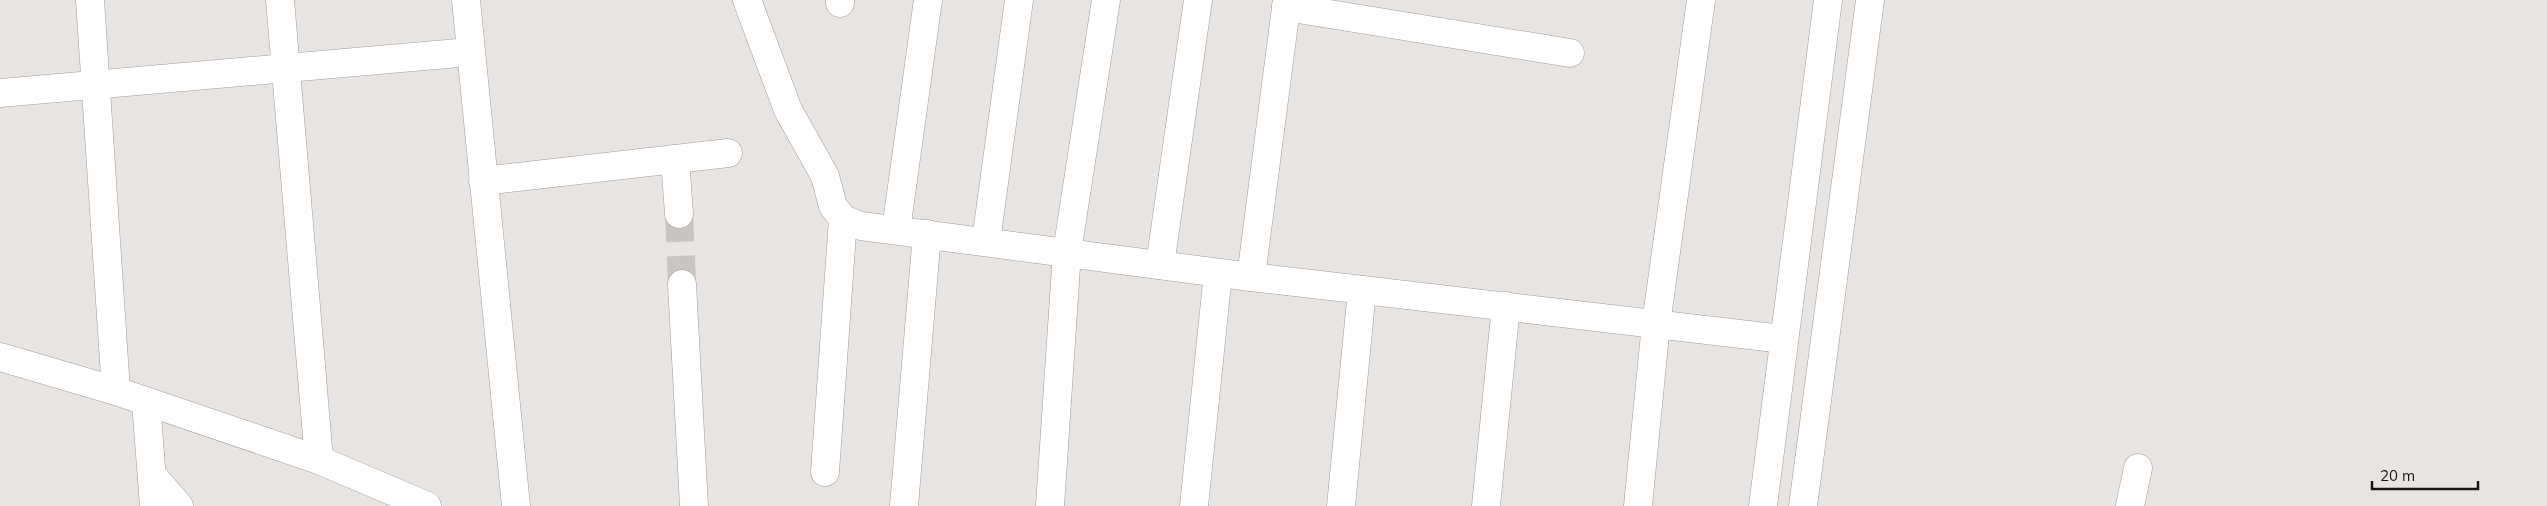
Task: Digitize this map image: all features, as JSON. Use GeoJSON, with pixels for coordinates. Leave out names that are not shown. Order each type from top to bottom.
{"type":"FeatureCollection","features":[{"type":"Feature","properties":{"kind":"street"},"geometry":{"type":"LineString","coordinates":[[90,0],[98,84],[116,391]]}},
{"type":"Feature","properties":{"kind":"street"},"geometry":{"type":"LineString","coordinates":[[280,0],[319,460]]}},
{"type":"Feature","properties":{"kind":"street"},"geometry":{"type":"LineString","coordinates":[[466,0],[516,506]]}},
{"type":"Feature","properties":{"kind":"street"},"geometry":{"type":"LineString","coordinates":[[747,0],[788,110],[825,176],[833,206],[843,219],[861,226],[1218,273],[1784,339]]}},
{"type":"Feature","properties":{"kind":"street"},"geometry":{"type":"LineString","coordinates":[[896,230],[928,0]]}},
{"type":"Feature","properties":{"kind":"street"},"geometry":{"type":"LineString","coordinates":[[986,241],[1019,0]]}},
{"type":"Feature","properties":{"kind":"street"},"geometry":{"type":"LineString","coordinates":[[1050,506],[1067,252],[1106,0]]}},
{"type":"Feature","properties":{"kind":"street"},"geometry":{"type":"LineString","coordinates":[[1160,265],[1198,0]]}},
{"type":"Feature","properties":{"kind":"street"},"geometry":{"type":"LineString","coordinates":[[1638,506],[1656,324],[1701,0]]}},
{"type":"Feature","properties":{"kind":"street"},"geometry":{"type":"LineString","coordinates":[[1763,506],[1828,0]]}},
{"type":"Feature","properties":{"kind":"street"},"geometry":{"type":"LineString","coordinates":[[1803,506],[1870,0]]}},
{"type":"Feature","properties":{"kind":"street"},"geometry":{"type":"LineString","coordinates":[[1251,277],[1287,4],[1570,53]]}},
{"type":"Feature","properties":{"kind":"street"},"geometry":{"type":"LineString","coordinates":[[0,93],[470,52]]}},
{"type":"Feature","properties":{"kind":"street"},"geometry":{"type":"LineString","coordinates":[[483,181],[728,153]]}},
{"type":"Feature","properties":{"kind":"street"},"geometry":{"type":"LineString","coordinates":[[676,159],[679,214]]}},
{"type":"Feature","properties":{"kind":"street"},"geometry":{"type":"LineString","coordinates":[[825,472],[843,219]]}},
{"type":"Feature","properties":{"kind":"street"},"geometry":{"type":"LineString","coordinates":[[904,506],[927,234]]}},
{"type":"Feature","properties":{"kind":"street"},"geometry":{"type":"LineString","coordinates":[[1194,506],[1218,273]]}},
{"type":"Feature","properties":{"kind":"street"},"geometry":{"type":"LineString","coordinates":[[682,284],[694,506]]}},
{"type":"Feature","properties":{"kind":"street"},"geometry":{"type":"LineString","coordinates":[[1341,506],[1362,290]]}},
{"type":"Feature","properties":{"kind":"street"},"geometry":{"type":"LineString","coordinates":[[1486,506],[1506,306]]}},
{"type":"Feature","properties":{"kind":"street"},"geometry":{"type":"LineString","coordinates":[[0,357],[116,391],[319,460],[427,506]]}},
{"type":"Feature","properties":{"kind":"street"},"geometry":{"type":"LineString","coordinates":[[146,402],[154,506]]}},
{"type":"Feature","properties":{"kind":"street"},"geometry":{"type":"LineString","coordinates":[[2130,506],[2138,468]]}},
{"type":"Feature","properties":{"kind":"street"},"geometry":{"type":"LineString","coordinates":[[152,475],[179,506]]}},
{"type":"Feature","properties":{"kind":"tunnel"},"geometry":{"type":"LineString","coordinates":[[679,214],[682,284]]}}]}
